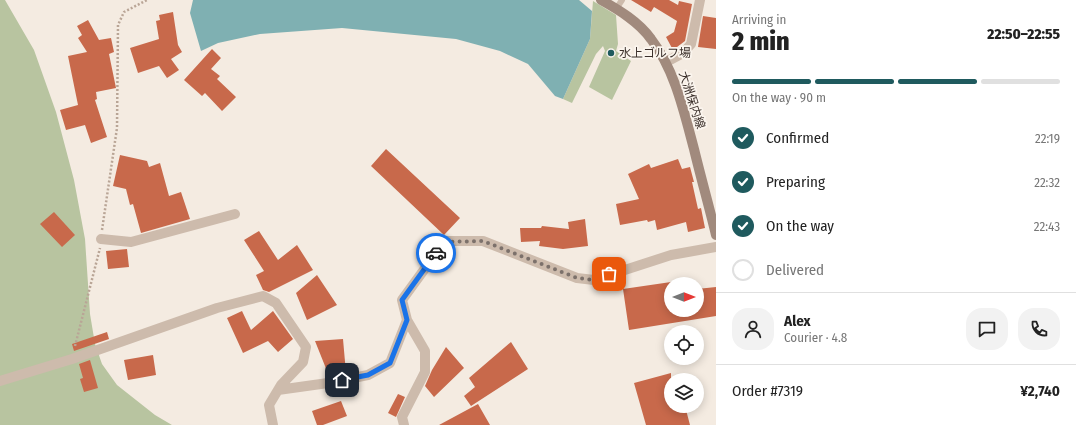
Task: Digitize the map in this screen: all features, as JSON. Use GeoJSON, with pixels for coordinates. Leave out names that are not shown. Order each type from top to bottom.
{"type":"FeatureCollection","features":[{"type":"Feature","properties":{"kind":"main road","name":"大洲保内線"},"geometry":{"type":"LineString","coordinates":[[601,0],[637,24],[651,38],[666,62],[677,89],[687,123],[716,235]]}},
{"type":"Feature","properties":{"kind":"street"},"geometry":{"type":"LineString","coordinates":[[666,62],[683,53],[691,44],[700,0]]}},
{"type":"Feature","properties":{"kind":"street"},"geometry":{"type":"LineString","coordinates":[[101,239],[131,242],[235,214]]}},
{"type":"Feature","properties":{"kind":"street"},"geometry":{"type":"LineString","coordinates":[[404,425],[402,416],[424,372],[425,351],[407,320],[402,300],[445,242],[483,241],[577,278],[594,280],[671,255],[716,247]]}},
{"type":"Feature","properties":{"kind":"street"},"geometry":{"type":"LineString","coordinates":[[0,381],[217,308],[263,296],[276,303],[306,347],[303,362],[278,390],[268,405],[273,425]]}},
{"type":"Feature","properties":{"kind":"street"},"geometry":{"type":"LineString","coordinates":[[278,390],[328,383],[368,375],[390,363],[407,320]]}},
{"type":"Feature","properties":{"kind":"lane"},"geometry":{"type":"LineString","coordinates":[[616,9],[622,0]]}},
{"type":"Feature","properties":{"kind":"path"},"geometry":{"type":"LineString","coordinates":[[72,358],[101,239],[117,128],[118,25],[124,12],[148,0]]}},
{"type":"Feature","properties":{"kind":"green space"},"geometry":{"type":"Polygon","coordinates":[[[0,0],[5,0],[34,50],[56,112],[74,180],[85,239],[90,314],[95,344],[102,364],[117,385],[155,415],[172,425],[0,425],[0,0]]]}},
{"type":"Feature","properties":{"kind":"green space","name":"水上ゴルフ場"},"geometry":{"type":"Polygon","coordinates":[[[593,1],[616,15],[618,44],[616,51],[631,61],[612,100],[589,87],[605,51],[603,46],[596,54],[572,103],[563,99],[590,39],[593,1]]]}},
{"type":"Feature","properties":{"kind":"water"},"geometry":{"type":"Polygon","coordinates":[[[193,0],[579,0],[592,11],[590,39],[563,99],[555,96],[528,64],[500,51],[456,39],[342,28],[260,34],[218,43],[201,51],[190,13],[193,0]]]}},
{"type":"Feature","properties":{"kind":"building"},"geometry":{"type":"Polygon","coordinates":[[[631,0],[669,0],[678,5],[679,1],[692,4],[685,41],[673,50],[666,37],[674,32],[677,21],[654,7],[651,12],[631,0]]]}},
{"type":"Feature","properties":{"kind":"building"},"geometry":{"type":"Polygon","coordinates":[[[173,12],[178,45],[182,52],[171,59],[179,70],[167,78],[159,66],[138,73],[130,48],[159,39],[156,21],[160,20],[159,15],[173,12]]]}},
{"type":"Feature","properties":{"kind":"building"},"geometry":{"type":"Polygon","coordinates":[[[703,16],[716,18],[716,49],[698,47],[703,16]]]}},
{"type":"Feature","properties":{"kind":"building"},"geometry":{"type":"Polygon","coordinates":[[[88,20],[99,40],[111,38],[114,52],[109,54],[116,88],[96,92],[97,99],[95,100],[107,137],[91,143],[85,125],[66,130],[60,110],[78,105],[68,56],[87,52],[78,38],[82,35],[77,26],[88,20]]]}},
{"type":"Feature","properties":{"kind":"building"},"geometry":{"type":"Polygon","coordinates":[[[212,49],[221,58],[211,69],[220,76],[217,79],[236,97],[222,111],[205,93],[202,96],[184,80],[212,49]]]}},
{"type":"Feature","properties":{"kind":"building"},"geometry":{"type":"Polygon","coordinates":[[[386,149],[460,218],[444,235],[371,166],[386,149]]]}},
{"type":"Feature","properties":{"kind":"building"},"geometry":{"type":"Polygon","coordinates":[[[120,155],[147,161],[149,167],[160,163],[169,196],[181,192],[190,219],[141,233],[133,204],[130,205],[126,189],[113,186],[120,155]]]}},
{"type":"Feature","properties":{"kind":"building"},"geometry":{"type":"Polygon","coordinates":[[[678,159],[682,169],[690,167],[698,209],[701,208],[705,228],[688,232],[686,222],[657,230],[655,220],[620,225],[616,204],[639,199],[628,174],[649,164],[651,168],[678,159]]]}},
{"type":"Feature","properties":{"kind":"building"},"geometry":{"type":"Polygon","coordinates":[[[54,212],[75,235],[62,247],[40,224],[54,212]]]}},
{"type":"Feature","properties":{"kind":"building"},"geometry":{"type":"Polygon","coordinates":[[[585,219],[588,246],[563,249],[539,246],[540,241],[521,242],[520,228],[541,228],[542,226],[569,229],[568,222],[585,219]]]}},
{"type":"Feature","properties":{"kind":"building"},"geometry":{"type":"Polygon","coordinates":[[[259,231],[278,260],[297,245],[313,270],[269,292],[263,290],[256,275],[264,271],[244,240],[259,231]]]}},
{"type":"Feature","properties":{"kind":"building"},"geometry":{"type":"Polygon","coordinates":[[[127,249],[129,267],[108,269],[106,251],[127,249]]]}},
{"type":"Feature","properties":{"kind":"building"},"geometry":{"type":"Polygon","coordinates":[[[317,275],[337,305],[307,320],[296,293],[317,275]]]}},
{"type":"Feature","properties":{"kind":"building"},"geometry":{"type":"Polygon","coordinates":[[[664,283],[664,317],[704,317],[704,288],[716,287],[716,316],[629,330],[623,289],[664,283]]]}},
{"type":"Feature","properties":{"kind":"building"},"geometry":{"type":"Polygon","coordinates":[[[242,311],[251,330],[273,311],[293,339],[278,352],[268,341],[243,353],[227,318],[242,311]]]}},
{"type":"Feature","properties":{"kind":"building"},"geometry":{"type":"Polygon","coordinates":[[[107,332],[109,339],[74,351],[72,344],[107,332]]]}},
{"type":"Feature","properties":{"kind":"building"},"geometry":{"type":"Polygon","coordinates":[[[343,339],[346,373],[329,376],[315,341],[343,339]]]}},
{"type":"Feature","properties":{"kind":"building"},"geometry":{"type":"Polygon","coordinates":[[[511,342],[528,369],[471,406],[464,396],[475,387],[469,378],[511,342]]]}},
{"type":"Feature","properties":{"kind":"building"},"geometry":{"type":"Polygon","coordinates":[[[446,347],[464,368],[434,397],[425,386],[432,370],[446,347]]]}},
{"type":"Feature","properties":{"kind":"building"},"geometry":{"type":"Polygon","coordinates":[[[153,355],[156,375],[128,380],[124,360],[153,355]]]}},
{"type":"Feature","properties":{"kind":"building"},"geometry":{"type":"Polygon","coordinates":[[[90,360],[98,388],[84,392],[80,379],[83,378],[79,364],[90,360]]]}},
{"type":"Feature","properties":{"kind":"building"},"geometry":{"type":"Polygon","coordinates":[[[664,375],[664,413],[687,413],[690,425],[646,425],[634,383],[664,375]]]}},
{"type":"Feature","properties":{"kind":"building"},"geometry":{"type":"Polygon","coordinates":[[[398,394],[405,397],[396,417],[388,413],[398,394]]]}},
{"type":"Feature","properties":{"kind":"building"},"geometry":{"type":"Polygon","coordinates":[[[341,401],[347,416],[323,425],[317,425],[312,411],[341,401]]]}},
{"type":"Feature","properties":{"kind":"building"},"geometry":{"type":"Polygon","coordinates":[[[478,404],[490,425],[439,425],[478,404]]]}},
{"type":"Feature","properties":{"kind":"way so far"},"geometry":{"type":"LineString","coordinates":[[436,253],[445,242],[483,241],[577,278],[594,280],[609,274]]}},
{"type":"Feature","properties":{"kind":"place","name":"水上ゴルフ場"},"geometry":{"type":"Point","coordinates":[611,53]}},
{"type":"Feature","properties":{"kind":"route"},"geometry":{"type":"LineString","coordinates":[[342,380],[368,375],[390,363],[407,320],[402,300],[436,253]]}}]}
